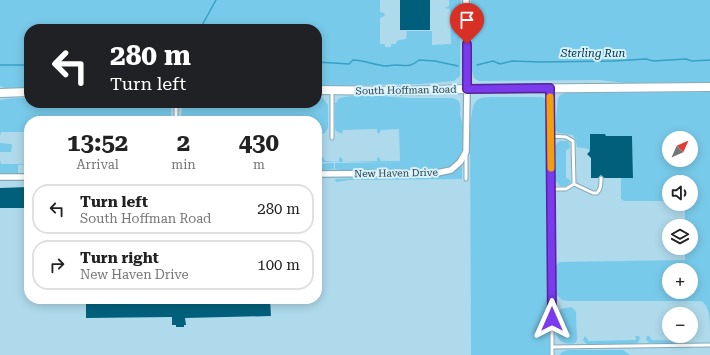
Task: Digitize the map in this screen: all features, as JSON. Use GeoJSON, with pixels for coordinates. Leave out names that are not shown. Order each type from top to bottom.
{"type":"FeatureCollection","features":[{"type":"Feature","properties":{"kind":"street"},"geometry":{"type":"LineString","coordinates":[[466,0],[466,152]]}},
{"type":"Feature","properties":{"kind":"street","name":"South Hoffman Road"},"geometry":{"type":"LineString","coordinates":[[322,90],[402,91],[710,87]]}},
{"type":"Feature","properties":{"kind":"street"},"geometry":{"type":"LineString","coordinates":[[550,88],[552,285]]}},
{"type":"Feature","properties":{"kind":"street"},"geometry":{"type":"LineString","coordinates":[[0,93],[24,92]]}},
{"type":"Feature","properties":{"kind":"street","name":"New Haven Drive"},"geometry":{"type":"LineString","coordinates":[[322,174],[442,173],[451,170],[466,152]]}},
{"type":"Feature","properties":{"kind":"street"},"geometry":{"type":"LineString","coordinates":[[0,177],[24,177]]}},
{"type":"Feature","properties":{"kind":"lane"},"geometry":{"type":"LineString","coordinates":[[332,90],[332,138]]}},
{"type":"Feature","properties":{"kind":"lane"},"geometry":{"type":"LineString","coordinates":[[550,136],[566,137],[573,141],[574,184]]}},
{"type":"Feature","properties":{"kind":"lane"},"geometry":{"type":"LineString","coordinates":[[466,152],[466,179]]}},
{"type":"Feature","properties":{"kind":"lane"},"geometry":{"type":"LineString","coordinates":[[574,184],[592,193],[597,193],[600,190],[601,178]]}},
{"type":"Feature","properties":{"kind":"lane"},"geometry":{"type":"LineString","coordinates":[[551,189],[566,189],[574,184]]}},
{"type":"Feature","properties":{"kind":"lane"},"geometry":{"type":"LineString","coordinates":[[552,285],[552,355]]}},
{"type":"Feature","properties":{"kind":"lane"},"geometry":{"type":"LineString","coordinates":[[552,346],[710,345]]}},
{"type":"Feature","properties":{"kind":"shaded area"},"geometry":{"type":"Polygon","coordinates":[[[0,0],[710,0],[710,355],[0,355],[0,0]]]}},
{"type":"Feature","properties":{"kind":"shaded area"},"geometry":{"type":"Polygon","coordinates":[[[0,0],[380,0],[380,12],[384,13],[385,15],[380,18],[380,44],[385,44],[385,47],[391,47],[391,44],[396,44],[399,40],[406,39],[407,31],[432,31],[432,45],[451,44],[450,9],[444,8],[449,6],[449,0],[461,0],[460,76],[454,81],[421,84],[322,86],[322,24],[24,24],[24,88],[5,88],[0,86],[0,0]]]}},
{"type":"Feature","properties":{"kind":"shaded area"},"geometry":{"type":"Polygon","coordinates":[[[471,0],[710,0],[710,82],[624,83],[600,80],[479,81],[474,78],[472,71],[471,0]]]}},
{"type":"Feature","properties":{"kind":"shaded area"},"geometry":{"type":"Polygon","coordinates":[[[710,92],[710,318],[706,306],[701,301],[567,301],[562,300],[556,294],[555,267],[559,262],[685,260],[685,255],[698,255],[698,219],[685,219],[685,211],[698,211],[698,175],[662,175],[662,201],[624,201],[621,199],[621,178],[633,178],[632,136],[606,136],[605,134],[591,134],[590,152],[588,149],[577,147],[573,135],[558,133],[555,130],[558,98],[560,95],[565,93],[710,92]]]}},
{"type":"Feature","properties":{"kind":"shaded area"},"geometry":{"type":"Polygon","coordinates":[[[354,96],[380,96],[408,98],[452,98],[459,102],[464,134],[463,148],[457,160],[447,168],[440,170],[347,171],[335,169],[335,163],[400,162],[343,162],[377,161],[377,158],[379,157],[381,161],[400,161],[399,129],[381,130],[379,134],[377,129],[343,130],[342,134],[336,131],[335,128],[335,103],[338,99],[354,96]]]}},
{"type":"Feature","properties":{"kind":"shaded area"},"geometry":{"type":"Polygon","coordinates":[[[486,97],[542,97],[545,99],[548,106],[550,355],[471,355],[470,127],[472,110],[478,99],[486,97]]]}},
{"type":"Feature","properties":{"kind":"shaded area"},"geometry":{"type":"Polygon","coordinates":[[[24,98],[24,108],[171,108],[171,116],[24,116],[24,132],[1,132],[0,136],[0,100],[24,98]]]}},
{"type":"Feature","properties":{"kind":"shaded area"},"geometry":{"type":"Polygon","coordinates":[[[322,98],[328,105],[328,128],[325,133],[322,134],[322,116],[181,116],[182,108],[322,108],[322,98]]]}},
{"type":"Feature","properties":{"kind":"shaded area"},"geometry":{"type":"Polygon","coordinates":[[[560,141],[568,141],[570,146],[569,149],[566,150],[566,178],[571,182],[566,186],[560,186],[555,180],[554,148],[560,141]]]}},
{"type":"Feature","properties":{"kind":"shaded area"},"geometry":{"type":"Polygon","coordinates":[[[0,143],[11,144],[11,152],[0,152],[0,143]]]}},
{"type":"Feature","properties":{"kind":"shaded area"},"geometry":{"type":"Polygon","coordinates":[[[341,157],[343,162],[339,162],[339,158],[341,157]]]}},
{"type":"Feature","properties":{"kind":"shaded area"},"geometry":{"type":"Polygon","coordinates":[[[322,158],[325,161],[339,162],[322,162],[322,158]]]}},
{"type":"Feature","properties":{"kind":"shaded area"},"geometry":{"type":"Polygon","coordinates":[[[0,160],[1,164],[24,164],[18,165],[18,173],[0,173],[0,160]]]}},
{"type":"Feature","properties":{"kind":"shaded area"},"geometry":{"type":"Polygon","coordinates":[[[334,163],[334,169],[322,170],[322,164],[334,163]]]}},
{"type":"Feature","properties":{"kind":"shaded area"},"geometry":{"type":"Polygon","coordinates":[[[462,163],[462,179],[350,180],[336,182],[335,179],[439,176],[452,172],[462,163]]]}},
{"type":"Feature","properties":{"kind":"shaded area"},"geometry":{"type":"Polygon","coordinates":[[[571,307],[576,312],[577,340],[575,343],[567,344],[558,337],[555,332],[555,319],[561,309],[571,307]]]}},
{"type":"Feature","properties":{"kind":"shaded area"},"geometry":{"type":"Polygon","coordinates":[[[585,336],[589,341],[636,340],[635,336],[639,336],[640,338],[638,343],[635,344],[587,344],[583,340],[585,336]]]}},
{"type":"Feature","properties":{"kind":"shaded area"},"geometry":{"type":"Polygon","coordinates":[[[647,336],[649,336],[652,340],[662,340],[662,343],[683,343],[683,344],[649,343],[646,339],[647,336]]]}},
{"type":"Feature","properties":{"kind":"shaded area"},"geometry":{"type":"Polygon","coordinates":[[[568,350],[623,350],[630,355],[559,355],[568,350]]]}},
{"type":"Feature","properties":{"kind":"building"},"geometry":{"type":"Polygon","coordinates":[[[400,0],[430,0],[430,30],[400,30],[400,0]]]}},
{"type":"Feature","properties":{"kind":"building"},"geometry":{"type":"Polygon","coordinates":[[[590,134],[605,134],[606,136],[632,136],[633,178],[604,178],[601,175],[598,178],[591,178],[591,158],[587,154],[590,151],[590,134]]]}},
{"type":"Feature","properties":{"kind":"building"},"geometry":{"type":"Polygon","coordinates":[[[24,187],[24,208],[0,208],[0,188],[24,187]]]}},
{"type":"Feature","properties":{"kind":"building"},"geometry":{"type":"Polygon","coordinates":[[[86,304],[270,304],[271,316],[185,318],[186,325],[184,325],[184,327],[176,327],[176,325],[172,325],[172,317],[86,318],[86,304]]]}},
{"type":"Feature","properties":{"kind":"waterway"},"geometry":{"type":"LineString","coordinates":[[203,24],[216,0]]}},
{"type":"Feature","properties":{"kind":"waterway","name":"Sterling Run"},"geometry":{"type":"LineString","coordinates":[[477,65],[493,61],[500,64],[512,61],[613,61],[646,59],[653,61],[686,59],[692,61],[710,60]]}},
{"type":"Feature","properties":{"kind":"waterway","name":"Sterling Run"},"geometry":{"type":"LineString","coordinates":[[322,62],[349,64],[353,60],[357,60],[377,65],[405,66],[416,63],[419,60],[435,61],[458,66]]}},
{"type":"Feature","properties":{"kind":"waterway","name":"Sterling Run"},"geometry":{"type":"LineString","coordinates":[[0,65],[24,65]]}},
{"type":"Feature","properties":{"kind":"slow traffic"},"geometry":{"type":"LineString","coordinates":[[550,97],[551,168]]}},
{"type":"Feature","properties":{"kind":"route"},"geometry":{"type":"LineString","coordinates":[[467,44],[467,89],[550,88],[552,319]]}}]}
